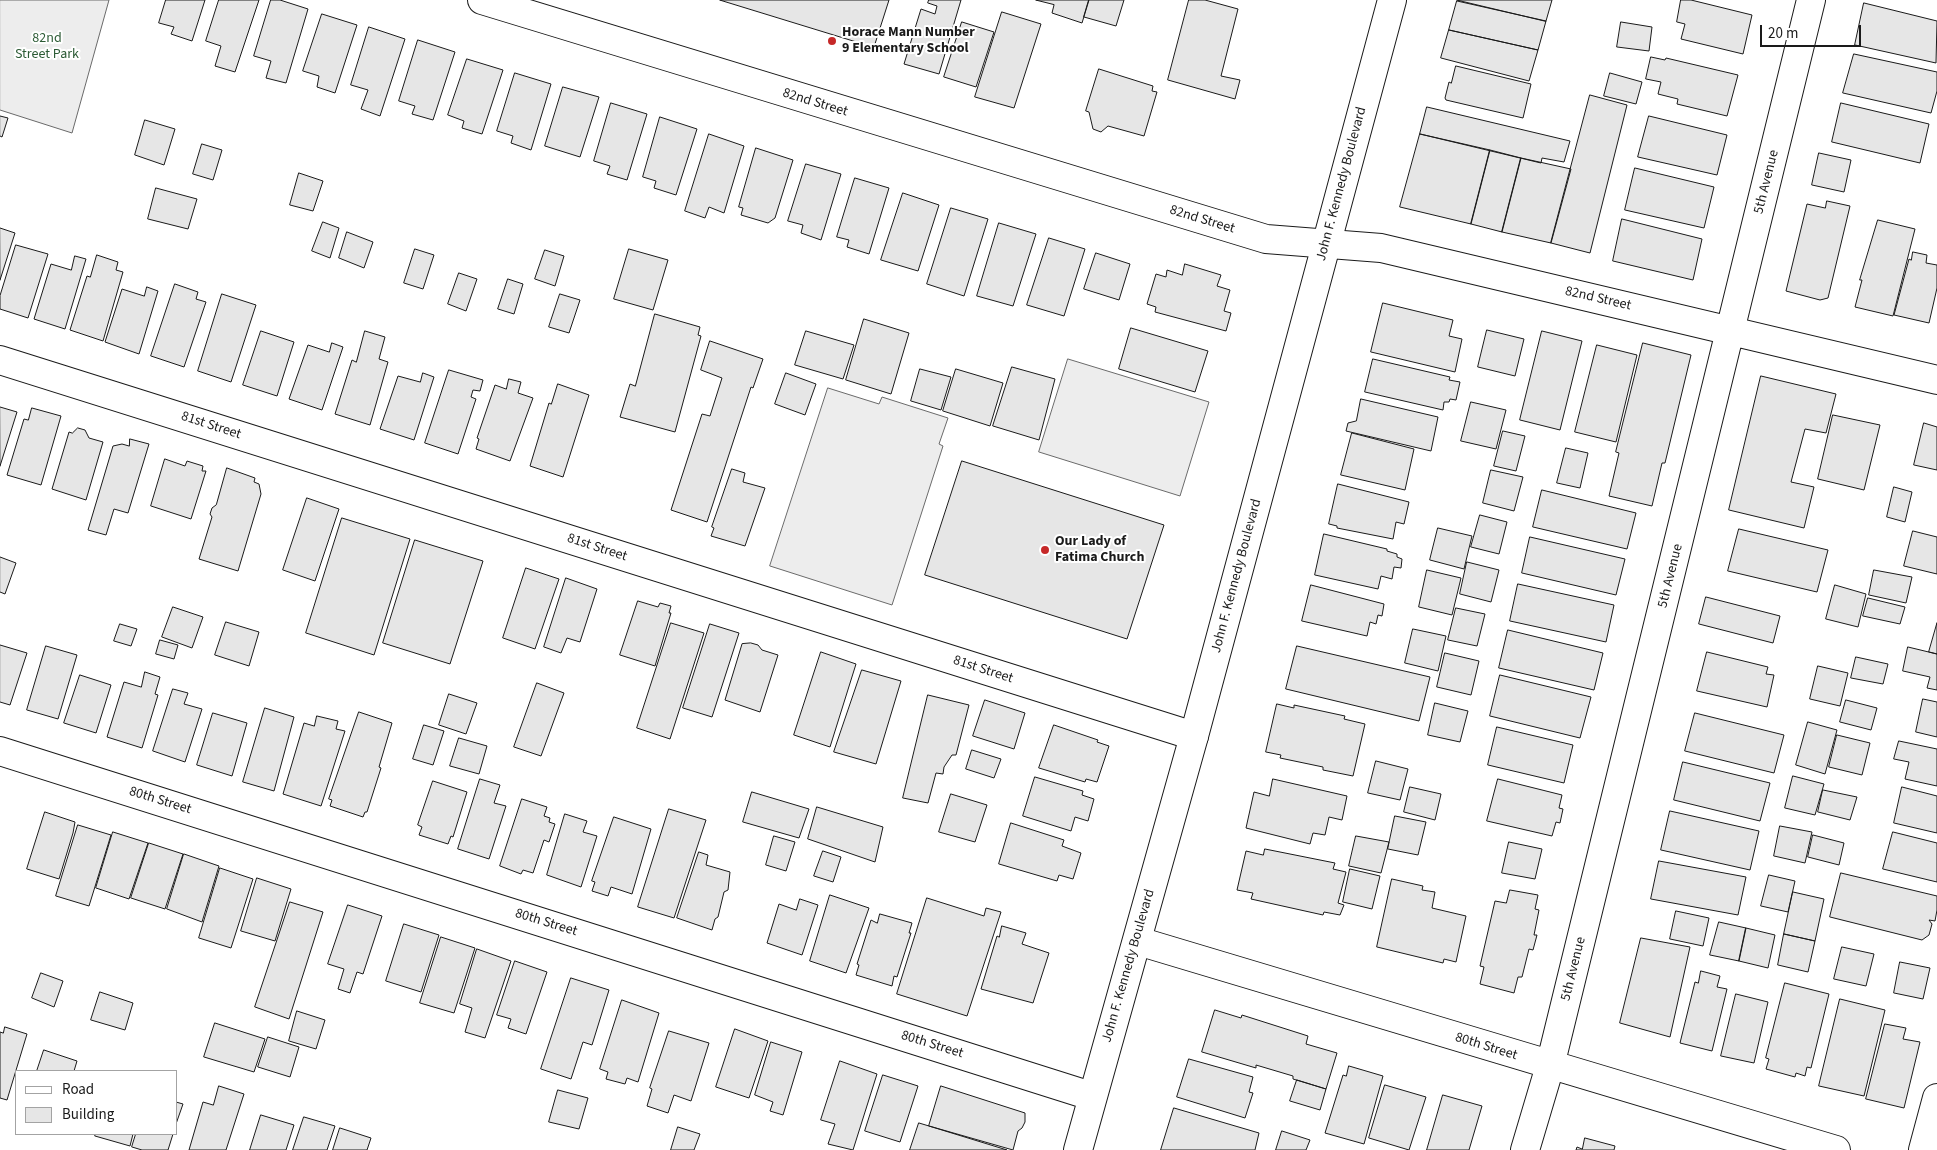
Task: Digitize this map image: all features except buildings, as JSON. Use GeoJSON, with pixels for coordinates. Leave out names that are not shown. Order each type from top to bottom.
{"type":"FeatureCollection","features":[{"type":"Feature","properties":{"kind":"street","name":"82nd Street"},"geometry":{"type":"LineString","coordinates":[[482,0],[1266,239],[1381,248],[1937,380]]}},
{"type":"Feature","properties":{"kind":"street","name":"John F. Kennedy Boulevard"},"geometry":{"type":"LineString","coordinates":[[1078,1150],[1091,1096],[1138,941],[1194,736],[1392,0]]}},
{"type":"Feature","properties":{"kind":"street","name":"5th Avenue"},"geometry":{"type":"LineString","coordinates":[[1525,1150],[1550,1066],[1811,0]]}},
{"type":"Feature","properties":{"kind":"street","name":"81st Street"},"geometry":{"type":"LineString","coordinates":[[0,360],[1194,736]]}},
{"type":"Feature","properties":{"kind":"street","name":"80th Street"},"geometry":{"type":"LineString","coordinates":[[0,751],[1091,1096]]}},
{"type":"Feature","properties":{"kind":"street","name":"80th Street"},"geometry":{"type":"LineString","coordinates":[[1138,941],[1550,1066],[1836,1150]]}},
{"type":"Feature","properties":{"kind":"street"},"geometry":{"type":"LineString","coordinates":[[1923,1150],[1937,1098]]}},
{"type":"Feature","properties":{"kind":"shaded area","name":"82nd Street Park"},"geometry":{"type":"Polygon","coordinates":[[[0,0],[109,0],[72,133],[0,110],[0,0]]]}},
{"type":"Feature","properties":{"kind":"shaded area"},"geometry":{"type":"Polygon","coordinates":[[[1068,359],[1209,402],[1180,496],[1039,452],[1068,359]]]}},
{"type":"Feature","properties":{"kind":"shaded area"},"geometry":{"type":"Polygon","coordinates":[[[828,388],[879,404],[882,397],[948,418],[939,444],[943,446],[892,605],[770,566],[828,388]]]}},
{"type":"Feature","properties":{"kind":"place","name":"Horace Mann Number 9 Elementary School"},"geometry":{"type":"Point","coordinates":[832,41]}},
{"type":"Feature","properties":{"kind":"place","name":"Our Lady of Fatima Church"},"geometry":{"type":"Point","coordinates":[1045,550]}}]}
